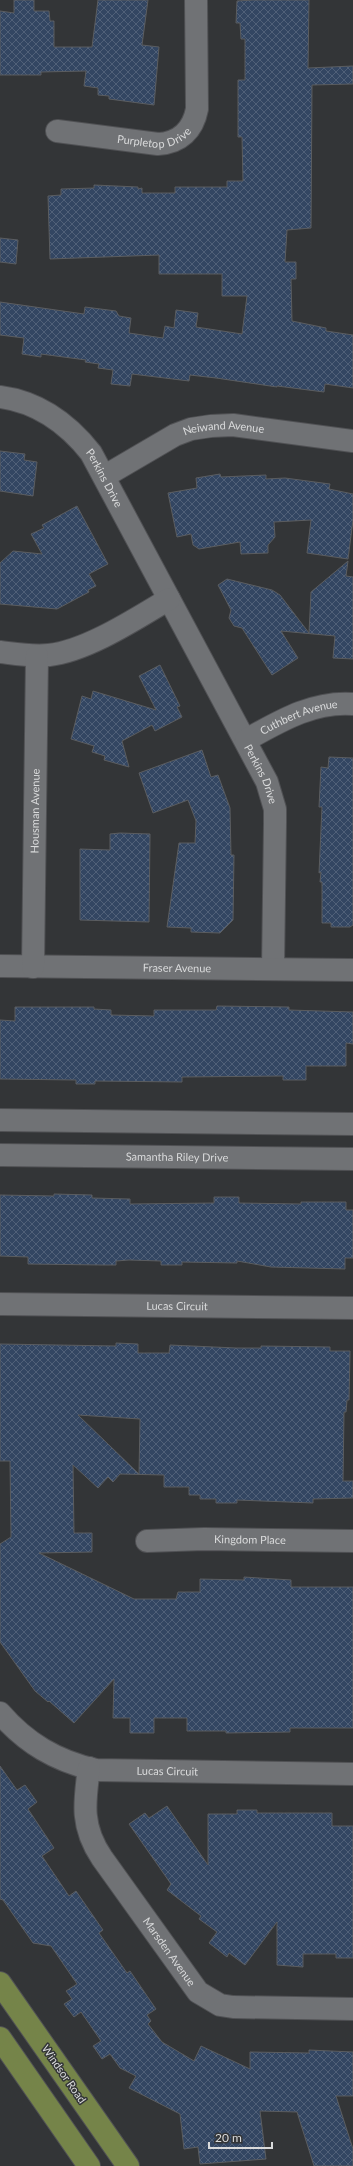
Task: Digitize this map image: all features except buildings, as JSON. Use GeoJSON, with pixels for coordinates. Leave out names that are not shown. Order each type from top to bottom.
{"type":"FeatureCollection","features":[{"type":"Feature","properties":{"kind":"main road","name":"Windsor Road"},"geometry":{"type":"LineString","coordinates":[[0,1983],[128,2166]]}},
{"type":"Feature","properties":{"kind":"main road"},"geometry":{"type":"LineString","coordinates":[[0,2038],[89,2166]]}},
{"type":"Feature","properties":{"kind":"street","name":"Purpletop Drive"},"geometry":{"type":"LineString","coordinates":[[57,131],[158,144],[168,143],[185,134],[191,127],[197,109],[196,0]]}},
{"type":"Feature","properties":{"kind":"street","name":"Perkins Drive"},"geometry":{"type":"LineString","coordinates":[[0,397],[36,408],[64,425],[79,438],[91,453],[105,476],[169,599],[268,782],[275,809],[274,970]]}},
{"type":"Feature","properties":{"kind":"street","name":"Neiwand Avenue"},"geometry":{"type":"LineString","coordinates":[[105,476],[175,435],[192,429],[211,426],[233,426],[353,441]]}},
{"type":"Feature","properties":{"kind":"street"},"geometry":{"type":"LineString","coordinates":[[0,652],[37,656],[58,654],[90,643],[169,599]]}},
{"type":"Feature","properties":{"kind":"street","name":"Housman Avenue"},"geometry":{"type":"LineString","coordinates":[[33,967],[37,656]]}},
{"type":"Feature","properties":{"kind":"street","name":"Cuthbert Avenue"},"geometry":{"type":"LineString","coordinates":[[246,740],[308,708],[324,704],[353,704]]}},
{"type":"Feature","properties":{"kind":"street","name":"Fraser Avenue"},"geometry":{"type":"LineString","coordinates":[[0,966],[353,970]]}},
{"type":"Feature","properties":{"kind":"street"},"geometry":{"type":"LineString","coordinates":[[0,1120],[353,1124]]}},
{"type":"Feature","properties":{"kind":"street","name":"Samantha Riley Drive"},"geometry":{"type":"LineString","coordinates":[[0,1155],[353,1159]]}},
{"type":"Feature","properties":{"kind":"street","name":"Lucas Circuit"},"geometry":{"type":"LineString","coordinates":[[0,1304],[353,1308]]}},
{"type":"Feature","properties":{"kind":"street","name":"Kingdom Place"},"geometry":{"type":"LineString","coordinates":[[147,1541],[204,1539],[353,1541]]}},
{"type":"Feature","properties":{"kind":"street","name":"Lucas Circuit"},"geometry":{"type":"LineString","coordinates":[[0,1713],[25,1739],[40,1749],[56,1758],[89,1768],[116,1771],[353,1774]]}},
{"type":"Feature","properties":{"kind":"street","name":"Marsden Avenue"},"geometry":{"type":"LineString","coordinates":[[89,1768],[85,1811],[91,1840],[102,1858],[198,1992],[220,2005],[233,2007],[353,2009]]}}]}
